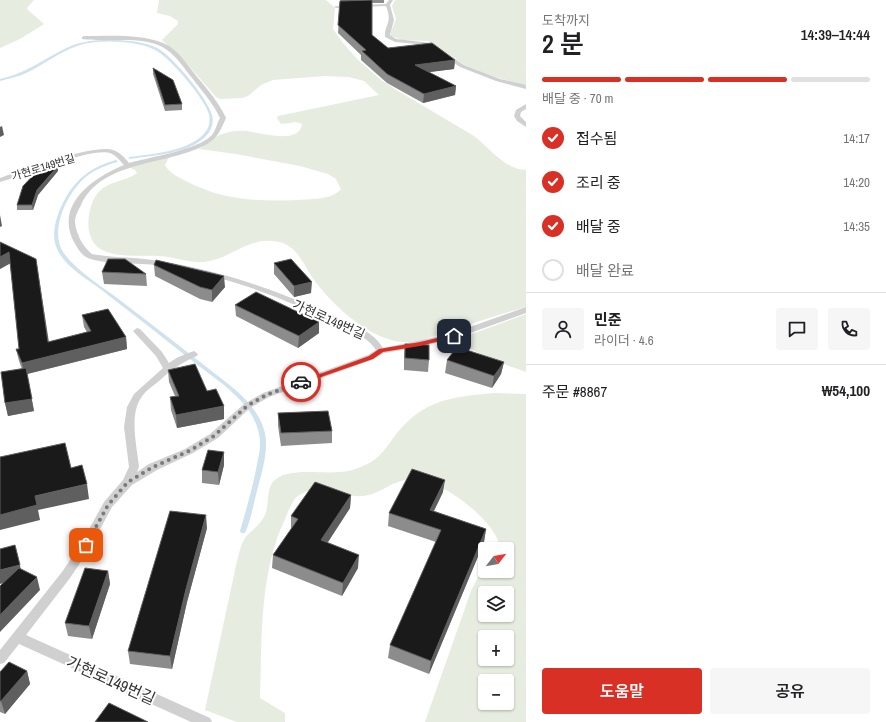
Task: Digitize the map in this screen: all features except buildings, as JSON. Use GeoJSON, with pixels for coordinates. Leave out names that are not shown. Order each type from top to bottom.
{"type":"FeatureCollection","features":[{"type":"Feature","properties":{"kind":"lane"},"geometry":{"type":"LineString","coordinates":[[336,7],[390,3],[393,18],[392,24],[387,31],[387,36],[389,38],[429,44],[462,66],[498,80],[526,87]]}},
{"type":"Feature","properties":{"kind":"lane","name":"가현로149번길"},"geometry":{"type":"LineString","coordinates":[[0,659],[66,575],[86,545],[108,505],[128,482],[153,467],[189,451],[214,436],[247,406],[266,395],[371,357],[381,351],[373,339],[324,315],[262,290],[220,276],[188,267],[89,256],[79,244],[73,231],[71,218],[78,202],[92,184],[107,174],[128,166],[201,145],[214,136],[223,118],[219,108],[208,93],[168,47],[129,39],[84,38]]}},
{"type":"Feature","properties":{"kind":"lane"},"geometry":{"type":"LineString","coordinates":[[526,106],[518,112],[517,116],[519,120],[526,125]]}},
{"type":"Feature","properties":{"kind":"lane","name":"가현로149번길"},"geometry":{"type":"LineString","coordinates":[[0,180],[63,160],[102,151],[111,151],[115,153],[128,166]]}},
{"type":"Feature","properties":{"kind":"lane"},"geometry":{"type":"LineString","coordinates":[[381,351],[454,336],[526,310]]}},
{"type":"Feature","properties":{"kind":"lane"},"geometry":{"type":"LineString","coordinates":[[138,331],[160,354],[168,368]]}},
{"type":"Feature","properties":{"kind":"lane"},"geometry":{"type":"LineString","coordinates":[[128,482],[134,468],[129,427],[132,407],[137,396],[168,368],[179,360],[194,354]]}},
{"type":"Feature","properties":{"kind":"lane","name":"가현로149번길"},"geometry":{"type":"LineString","coordinates":[[17,637],[205,722]]}},
{"type":"Feature","properties":{"kind":"shaded area"},"geometry":{"type":"Polygon","coordinates":[[[0,0],[34,0],[27,8],[44,24],[20,39],[0,48],[0,0]]]}},
{"type":"Feature","properties":{"kind":"shaded area"},"geometry":{"type":"Polygon","coordinates":[[[159,0],[326,0],[335,8],[333,29],[357,59],[381,80],[474,136],[498,158],[518,169],[526,170],[526,307],[425,339],[410,342],[397,341],[369,331],[343,312],[314,280],[296,252],[286,244],[268,241],[249,244],[223,257],[204,262],[193,262],[159,256],[130,256],[109,253],[97,246],[91,237],[88,222],[91,207],[97,194],[106,186],[137,173],[135,170],[128,167],[172,156],[168,159],[165,165],[171,173],[199,187],[227,196],[255,200],[283,201],[315,199],[327,197],[337,193],[341,189],[336,179],[328,174],[300,166],[236,154],[199,149],[217,136],[231,131],[247,131],[279,136],[294,134],[300,130],[302,124],[296,122],[281,124],[277,118],[278,116],[379,95],[364,81],[349,77],[325,76],[273,80],[261,85],[248,96],[242,98],[220,99],[216,97],[189,66],[162,40],[178,24],[178,21],[170,16],[157,13],[159,0]]]}},
{"type":"Feature","properties":{"kind":"shaded area"},"geometry":{"type":"Polygon","coordinates":[[[395,0],[526,0],[526,86],[492,76],[465,65],[428,41],[402,40],[391,36],[396,19],[392,6],[395,0]]]}},
{"type":"Feature","properties":{"kind":"shaded area"},"geometry":{"type":"Polygon","coordinates":[[[526,314],[526,372],[485,356],[469,348],[462,342],[464,337],[526,314]]]}},
{"type":"Feature","properties":{"kind":"shaded area"},"geometry":{"type":"Polygon","coordinates":[[[494,393],[526,394],[526,722],[425,722],[471,591],[478,577],[514,578],[514,542],[498,542],[485,520],[465,502],[444,489],[424,481],[415,480],[406,480],[375,493],[363,496],[318,490],[301,494],[294,500],[277,538],[271,560],[266,583],[262,629],[260,698],[285,713],[285,722],[237,722],[205,710],[240,549],[245,538],[261,522],[265,515],[270,486],[273,482],[282,476],[298,472],[342,472],[362,466],[375,459],[387,447],[407,422],[418,413],[429,406],[440,402],[465,396],[494,393]]]}},
{"type":"Feature","properties":{"kind":"waterway"},"geometry":{"type":"LineString","coordinates":[[0,80],[24,73],[65,50],[91,42],[130,42],[145,45],[158,50],[171,60],[206,104],[210,113],[210,126],[205,135],[189,146],[169,152],[130,158]]}},
{"type":"Feature","properties":{"kind":"waterway"},"geometry":{"type":"LineString","coordinates":[[116,161],[93,170],[86,175],[70,193],[63,206],[57,224],[57,237],[60,250],[75,268],[225,384],[245,402],[255,416],[262,435],[262,452],[258,475],[243,531]]}},
{"type":"Feature","properties":{"kind":"way so far"},"geometry":{"type":"LineString","coordinates":[[86,545],[108,505],[128,482],[153,467],[189,451],[214,436],[247,406],[266,395],[301,382]]}},
{"type":"Feature","properties":{"kind":"route"},"geometry":{"type":"LineString","coordinates":[[301,382],[371,357],[381,351],[454,336]]}}]}
